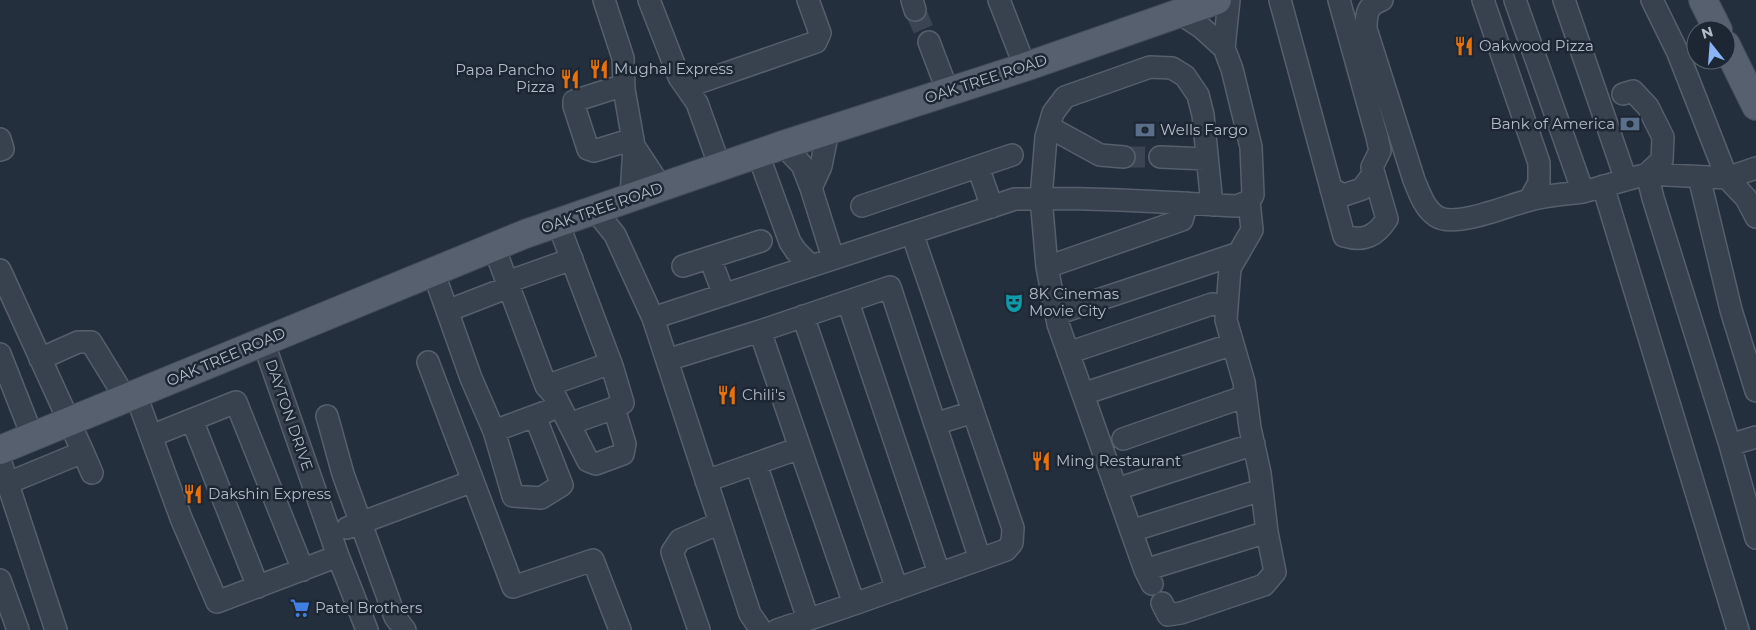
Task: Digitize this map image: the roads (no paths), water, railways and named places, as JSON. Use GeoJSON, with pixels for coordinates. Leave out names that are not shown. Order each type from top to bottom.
{"type":"FeatureCollection","features":[{"type":"Feature","properties":{"kind":"main road","name":"OAK TREE ROAD"},"geometry":{"type":"LineString","coordinates":[[0,450],[434,271],[558,222],[1025,67],[1217,0]]}},
{"type":"Feature","properties":{"kind":"main road"},"geometry":{"type":"LineString","coordinates":[[1703,0],[1713,20]]}},
{"type":"Feature","properties":{"kind":"main road"},"geometry":{"type":"LineString","coordinates":[[1736,66],[1756,106]]}},
{"type":"Feature","properties":{"kind":"street"},"geometry":{"type":"LineString","coordinates":[[604,0],[623,58],[624,85],[633,143],[631,198]]}},
{"type":"Feature","properties":{"kind":"street"},"geometry":{"type":"LineString","coordinates":[[649,0],[679,77],[697,103],[720,167]]}},
{"type":"Feature","properties":{"kind":"street"},"geometry":{"type":"LineString","coordinates":[[686,87],[816,42],[820,33],[808,0]]}},
{"type":"Feature","properties":{"kind":"street"},"geometry":{"type":"LineString","coordinates":[[999,0],[1025,67]]}},
{"type":"Feature","properties":{"kind":"street"},"geometry":{"type":"LineString","coordinates":[[653,318],[1015,199],[1042,198],[1238,206],[1249,201],[1253,195],[1251,148],[1232,69],[1224,48],[1229,0]]}},
{"type":"Feature","properties":{"kind":"street"},"geometry":{"type":"LineString","coordinates":[[1280,0],[1344,236],[1362,239],[1380,229],[1387,219],[1372,167],[1380,151],[1378,137],[1339,0]]}},
{"type":"Feature","properties":{"kind":"street"},"geometry":{"type":"LineString","coordinates":[[1382,0],[1369,7],[1366,15],[1366,29],[1414,180],[1423,202],[1436,216],[1448,220],[1470,218],[1530,199],[1593,189],[1647,174],[1727,178],[1756,168]]}},
{"type":"Feature","properties":{"kind":"street"},"geometry":{"type":"LineString","coordinates":[[1483,0],[1539,163],[1539,183],[1530,199]]}},
{"type":"Feature","properties":{"kind":"street"},"geometry":{"type":"LineString","coordinates":[[1515,0],[1570,153],[1593,189],[1738,630]]}},
{"type":"Feature","properties":{"kind":"street"},"geometry":{"type":"LineString","coordinates":[[1564,0],[1610,99],[1626,180]]}},
{"type":"Feature","properties":{"kind":"street"},"geometry":{"type":"LineString","coordinates":[[1643,0],[1673,62],[1684,68]]}},
{"type":"Feature","properties":{"kind":"street"},"geometry":{"type":"LineString","coordinates":[[1652,0],[1684,68],[1727,178],[1746,198],[1756,217]]}},
{"type":"Feature","properties":{"kind":"street"},"geometry":{"type":"LineString","coordinates":[[1179,13],[1202,28],[1224,48]]}},
{"type":"Feature","properties":{"kind":"street"},"geometry":{"type":"LineString","coordinates":[[929,42],[948,92]]}},
{"type":"Feature","properties":{"kind":"street"},"geometry":{"type":"LineString","coordinates":[[1212,204],[1203,115],[1198,95],[1185,76],[1172,68],[1150,68],[1065,97],[1053,114],[1046,137],[1042,198],[1047,266],[1056,314],[1068,353],[1148,577],[1267,532]]}},
{"type":"Feature","properties":{"kind":"street"},"geometry":{"type":"LineString","coordinates":[[624,85],[574,102],[574,106],[588,149],[594,151],[633,143]]}},
{"type":"Feature","properties":{"kind":"street"},"geometry":{"type":"LineString","coordinates":[[1610,99],[1633,91],[1648,107],[1663,137],[1662,160],[1647,174]]}},
{"type":"Feature","properties":{"kind":"street"},"geometry":{"type":"LineString","coordinates":[[1049,127],[1100,155],[1124,157]]}},
{"type":"Feature","properties":{"kind":"street"},"geometry":{"type":"LineString","coordinates":[[812,188],[821,166],[828,131]]}},
{"type":"Feature","properties":{"kind":"street"},"geometry":{"type":"LineString","coordinates":[[0,140],[3,149],[0,150]]}},
{"type":"Feature","properties":{"kind":"street"},"geometry":{"type":"LineString","coordinates":[[633,143],[661,187]]}},
{"type":"Feature","properties":{"kind":"street"},"geometry":{"type":"LineString","coordinates":[[771,150],[802,165],[812,188],[833,258]]}},
{"type":"Feature","properties":{"kind":"street"},"geometry":{"type":"LineString","coordinates":[[771,150],[790,242],[790,259],[786,274]]}},
{"type":"Feature","properties":{"kind":"street"},"geometry":{"type":"LineString","coordinates":[[1539,163],[1570,153]]}},
{"type":"Feature","properties":{"kind":"street"},"geometry":{"type":"LineString","coordinates":[[862,206],[1012,155]]}},
{"type":"Feature","properties":{"kind":"street"},"geometry":{"type":"LineString","coordinates":[[1160,157],[1208,159]]}},
{"type":"Feature","properties":{"kind":"street"},"geometry":{"type":"LineString","coordinates":[[978,167],[992,206]]}},
{"type":"Feature","properties":{"kind":"street"},"geometry":{"type":"LineString","coordinates":[[1331,189],[1344,195],[1362,189],[1374,174]]}},
{"type":"Feature","properties":{"kind":"street"},"geometry":{"type":"LineString","coordinates":[[1647,174],[1730,445],[1756,538]]}},
{"type":"Feature","properties":{"kind":"street"},"geometry":{"type":"LineString","coordinates":[[1699,177],[1731,310],[1756,391]]}},
{"type":"Feature","properties":{"kind":"street"},"geometry":{"type":"LineString","coordinates":[[1162,603],[1168,615],[1183,622],[1264,585],[1275,572],[1244,382],[1226,320],[1230,268],[1252,230],[1249,201]]}},
{"type":"Feature","properties":{"kind":"street"},"geometry":{"type":"LineString","coordinates":[[1047,266],[1182,220],[1187,203]]}},
{"type":"Feature","properties":{"kind":"street"},"geometry":{"type":"LineString","coordinates":[[595,210],[615,235],[653,318],[750,614],[761,630]]}},
{"type":"Feature","properties":{"kind":"street"},"geometry":{"type":"LineString","coordinates":[[494,431],[535,416],[565,415],[614,408],[623,403],[611,363],[558,222]]}},
{"type":"Feature","properties":{"kind":"street"},"geometry":{"type":"LineString","coordinates":[[777,630],[1006,550],[1012,543],[1013,528],[912,233]]}},
{"type":"Feature","properties":{"kind":"street"},"geometry":{"type":"LineString","coordinates":[[683,266],[762,241]]}},
{"type":"Feature","properties":{"kind":"street"},"geometry":{"type":"LineString","coordinates":[[790,242],[810,266]]}},
{"type":"Feature","properties":{"kind":"street"},"geometry":{"type":"LineString","coordinates":[[494,247],[546,386],[556,396],[588,461],[596,464],[623,454],[624,444],[614,408]]}},
{"type":"Feature","properties":{"kind":"street"},"geometry":{"type":"LineString","coordinates":[[1056,314],[1239,253]]}},
{"type":"Feature","properties":{"kind":"street"},"geometry":{"type":"LineString","coordinates":[[710,258],[724,295]]}},
{"type":"Feature","properties":{"kind":"street"},"geometry":{"type":"LineString","coordinates":[[447,311],[572,259]]}},
{"type":"Feature","properties":{"kind":"street"},"geometry":{"type":"LineString","coordinates":[[0,270],[92,473]]}},
{"type":"Feature","properties":{"kind":"street"},"geometry":{"type":"LineString","coordinates":[[434,271],[471,378],[494,431],[512,496],[541,498],[562,485],[535,416]]}},
{"type":"Feature","properties":{"kind":"street"},"geometry":{"type":"LineString","coordinates":[[667,360],[760,332],[890,287],[980,559]]}},
{"type":"Feature","properties":{"kind":"street"},"geometry":{"type":"LineString","coordinates":[[848,302],[939,573]]}},
{"type":"Feature","properties":{"kind":"street"},"geometry":{"type":"LineString","coordinates":[[1068,353],[1212,304],[1227,306]]}},
{"type":"Feature","properties":{"kind":"street"},"geometry":{"type":"LineString","coordinates":[[803,316],[897,589]]}},
{"type":"Feature","properties":{"kind":"street"},"geometry":{"type":"LineString","coordinates":[[760,332],[854,604]]}},
{"type":"Feature","properties":{"kind":"street","name":"DAYTON DRIVE"},"geometry":{"type":"LineString","coordinates":[[263,341],[330,534],[367,630]]}},
{"type":"Feature","properties":{"kind":"street"},"geometry":{"type":"LineString","coordinates":[[40,359],[78,342],[91,342],[131,397],[151,436],[181,518],[217,602],[338,556]]}},
{"type":"Feature","properties":{"kind":"street"},"geometry":{"type":"LineString","coordinates":[[1083,394],[1233,344]]}},
{"type":"Feature","properties":{"kind":"street"},"geometry":{"type":"LineString","coordinates":[[0,354],[33,438]]}},
{"type":"Feature","properties":{"kind":"street"},"geometry":{"type":"LineString","coordinates":[[428,362],[513,587],[593,560],[620,630]]}},
{"type":"Feature","properties":{"kind":"street"},"geometry":{"type":"LineString","coordinates":[[546,386],[611,363]]}},
{"type":"Feature","properties":{"kind":"street"},"geometry":{"type":"LineString","coordinates":[[1123,439],[1246,396]]}},
{"type":"Feature","properties":{"kind":"street"},"geometry":{"type":"LineString","coordinates":[[151,436],[236,402],[302,570]]}},
{"type":"Feature","properties":{"kind":"street"},"geometry":{"type":"LineString","coordinates":[[935,424],[973,412]]}},
{"type":"Feature","properties":{"kind":"street"},"geometry":{"type":"LineString","coordinates":[[328,416],[343,474],[360,523],[395,617],[405,630]]}},
{"type":"Feature","properties":{"kind":"street"},"geometry":{"type":"LineString","coordinates":[[192,420],[258,587]]}},
{"type":"Feature","properties":{"kind":"street"},"geometry":{"type":"LineString","coordinates":[[1730,445],[1756,437]]}},
{"type":"Feature","properties":{"kind":"street"},"geometry":{"type":"LineString","coordinates":[[1117,490],[1254,444]]}},
{"type":"Feature","properties":{"kind":"street"},"geometry":{"type":"LineString","coordinates":[[706,481],[800,448]]}},
{"type":"Feature","properties":{"kind":"street"},"geometry":{"type":"LineString","coordinates":[[8,483],[83,452]]}},
{"type":"Feature","properties":{"kind":"street"},"geometry":{"type":"LineString","coordinates":[[0,460],[56,630]]}},
{"type":"Feature","properties":{"kind":"street"},"geometry":{"type":"LineString","coordinates":[[756,464],[808,619]]}},
{"type":"Feature","properties":{"kind":"street"},"geometry":{"type":"LineString","coordinates":[[330,534],[473,481]]}},
{"type":"Feature","properties":{"kind":"street"},"geometry":{"type":"LineString","coordinates":[[1131,531],[1261,490]]}},
{"type":"Feature","properties":{"kind":"street"},"geometry":{"type":"LineString","coordinates":[[699,630],[672,552],[680,540],[720,523]]}},
{"type":"Feature","properties":{"kind":"street"},"geometry":{"type":"LineString","coordinates":[[0,580],[18,630]]}},
{"type":"Feature","properties":{"kind":"tunnel"},"geometry":{"type":"LineString","coordinates":[[915,10],[929,42]]}},
{"type":"Feature","properties":{"kind":"tunnel"},"geometry":{"type":"LineString","coordinates":[[1124,157],[1160,157]]}},
{"type":"Feature","properties":{"kind":"place","name":"Oakwood Pizza"},"geometry":{"type":"Point","coordinates":[1464,46]}},
{"type":"Feature","properties":{"kind":"place","name":"Mughal Express"},"geometry":{"type":"Point","coordinates":[599,69]}},
{"type":"Feature","properties":{"kind":"place","name":"Papa Pancho Pizza"},"geometry":{"type":"Point","coordinates":[570,79]}},
{"type":"Feature","properties":{"kind":"place","name":"Bank of America"},"geometry":{"type":"Point","coordinates":[1630,124]}},
{"type":"Feature","properties":{"kind":"place","name":"Wells Fargo"},"geometry":{"type":"Point","coordinates":[1145,130]}},
{"type":"Feature","properties":{"kind":"place","name":"8K Cinemas Movie City"},"geometry":{"type":"Point","coordinates":[1014,303]}},
{"type":"Feature","properties":{"kind":"place","name":"Chili's"},"geometry":{"type":"Point","coordinates":[727,395]}},
{"type":"Feature","properties":{"kind":"place","name":"Ming Restaurant"},"geometry":{"type":"Point","coordinates":[1041,461]}},
{"type":"Feature","properties":{"kind":"place","name":"Dakshin Express"},"geometry":{"type":"Point","coordinates":[193,494]}},
{"type":"Feature","properties":{"kind":"place","name":"Patel Brothers"},"geometry":{"type":"Point","coordinates":[300,608]}}]}
